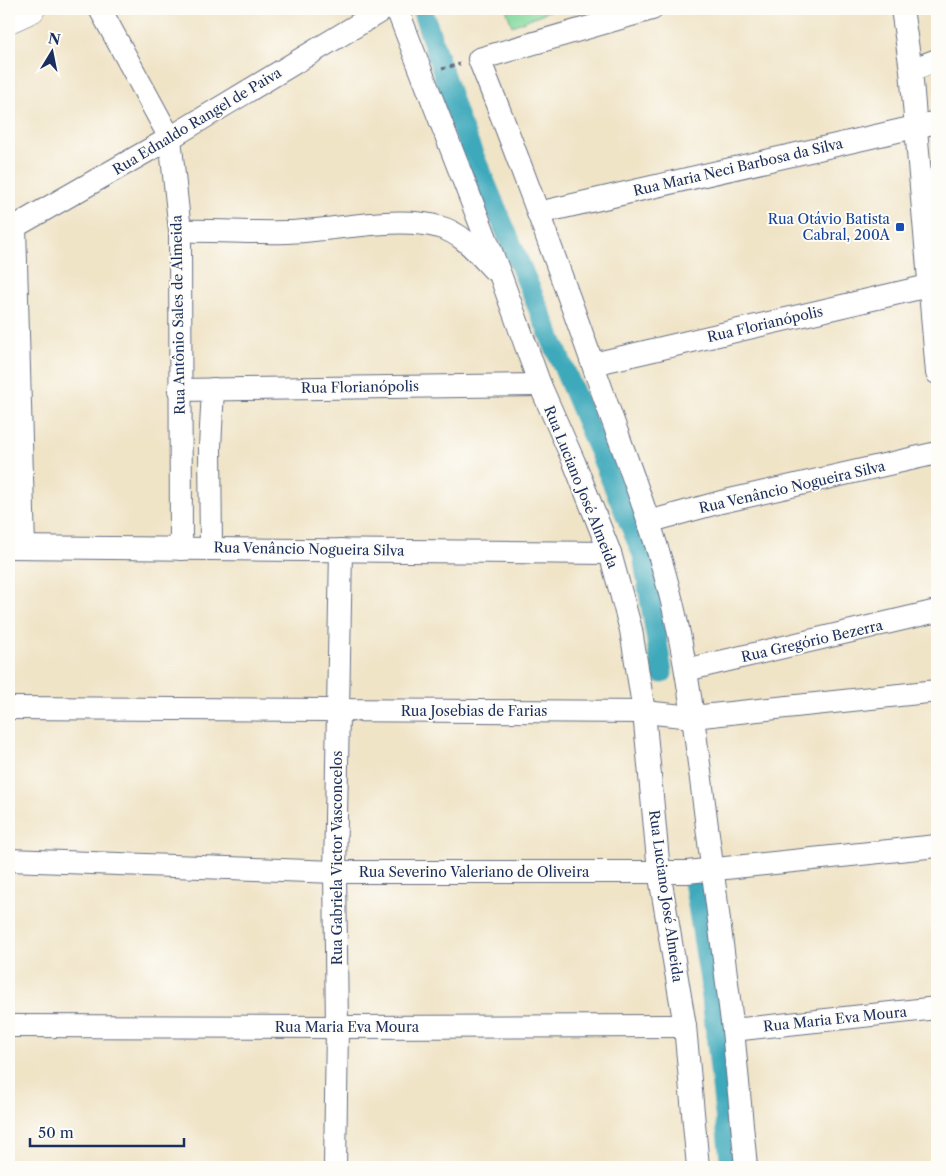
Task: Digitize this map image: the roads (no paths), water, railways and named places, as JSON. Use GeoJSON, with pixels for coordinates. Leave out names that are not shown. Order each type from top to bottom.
{"type":"FeatureCollection","features":[{"type":"Feature","properties":{"kind":"main road"},"geometry":{"type":"LineString","coordinates":[[9,19],[31,9]]}},
{"type":"Feature","properties":{"kind":"street","name":"Rua Antônio Sales de Almeida"},"geometry":{"type":"LineString","coordinates":[[100,9],[170,138],[180,230],[179,390],[181,549]]}},
{"type":"Feature","properties":{"kind":"street","name":"Rua Ednaldo Rangel de Paiva"},"geometry":{"type":"LineString","coordinates":[[12,228],[170,138],[384,9]]}},
{"type":"Feature","properties":{"kind":"street","name":"Rua Luciano José Almeida"},"geometry":{"type":"LineString","coordinates":[[397,9],[501,277],[540,385],[574,462],[610,553],[631,630],[644,712],[660,871],[685,1026],[698,1167]]}},
{"type":"Feature","properties":{"kind":"street"},"geometry":{"type":"LineString","coordinates":[[652,9],[473,61],[538,213],[648,522],[669,590],[686,670],[693,717],[733,1030],[746,1167]]}},
{"type":"Feature","properties":{"kind":"street"},"geometry":{"type":"LineString","coordinates":[[902,9],[911,70],[927,125],[937,373]]}},
{"type":"Feature","properties":{"kind":"street"},"geometry":{"type":"LineString","coordinates":[[911,70],[937,60]]}},
{"type":"Feature","properties":{"kind":"street","name":"Rua Maria Neci Barbosa da Silva"},"geometry":{"type":"LineString","coordinates":[[538,213],[927,125]]}},
{"type":"Feature","properties":{"kind":"street"},"geometry":{"type":"LineString","coordinates":[[180,230],[287,232],[388,223],[421,224],[439,227],[458,235],[501,277]]}},
{"type":"Feature","properties":{"kind":"street"},"geometry":{"type":"LineString","coordinates":[[12,228],[17,547]]}},
{"type":"Feature","properties":{"kind":"street","name":"Rua Florianópolis"},"geometry":{"type":"LineString","coordinates":[[593,364],[933,285]]}},
{"type":"Feature","properties":{"kind":"street","name":"Rua Florianópolis"},"geometry":{"type":"LineString","coordinates":[[179,390],[540,385]]}},
{"type":"Feature","properties":{"kind":"street"},"geometry":{"type":"LineString","coordinates":[[211,548],[210,447],[213,389]]}},
{"type":"Feature","properties":{"kind":"street","name":"Rua Venâncio Nogueira Silva"},"geometry":{"type":"LineString","coordinates":[[648,522],[721,502],[937,453]]}},
{"type":"Feature","properties":{"kind":"street","name":"Rua Venâncio Nogueira Silva"},"geometry":{"type":"LineString","coordinates":[[17,547],[610,553]]}},
{"type":"Feature","properties":{"kind":"street","name":"Rua Gabriela Victor Vasconcelos"},"geometry":{"type":"LineString","coordinates":[[335,1167],[337,1027],[335,872],[342,550]]}},
{"type":"Feature","properties":{"kind":"street","name":"Rua Gregório Bezerra"},"geometry":{"type":"LineString","coordinates":[[686,670],[937,611]]}},
{"type":"Feature","properties":{"kind":"street","name":"Rua Josebias de Farias"},"geometry":{"type":"LineString","coordinates":[[9,708],[644,712],[693,717],[937,691]]}},
{"type":"Feature","properties":{"kind":"street","name":"Rua Severino Valeriano de Oliveira"},"geometry":{"type":"LineString","coordinates":[[9,860],[335,872],[660,871],[712,870],[937,846]]}},
{"type":"Feature","properties":{"kind":"street","name":"Rua Maria Eva Moura"},"geometry":{"type":"LineString","coordinates":[[733,1030],[937,1008]]}},
{"type":"Feature","properties":{"kind":"street","name":"Rua Maria Eva Moura"},"geometry":{"type":"LineString","coordinates":[[9,1026],[685,1026]]}},
{"type":"Feature","properties":{"kind":"waterway"},"geometry":{"type":"LineString","coordinates":[[422,9],[459,121],[643,555],[662,673]]}},
{"type":"Feature","properties":{"kind":"waterway"},"geometry":{"type":"LineString","coordinates":[[693,875],[710,980],[731,1167]]}},
{"type":"Feature","properties":{"kind":"place","name":"Rua Otávio Batista Cabral, 200A"},"geometry":{"type":"Point","coordinates":[900,227]}}]}
